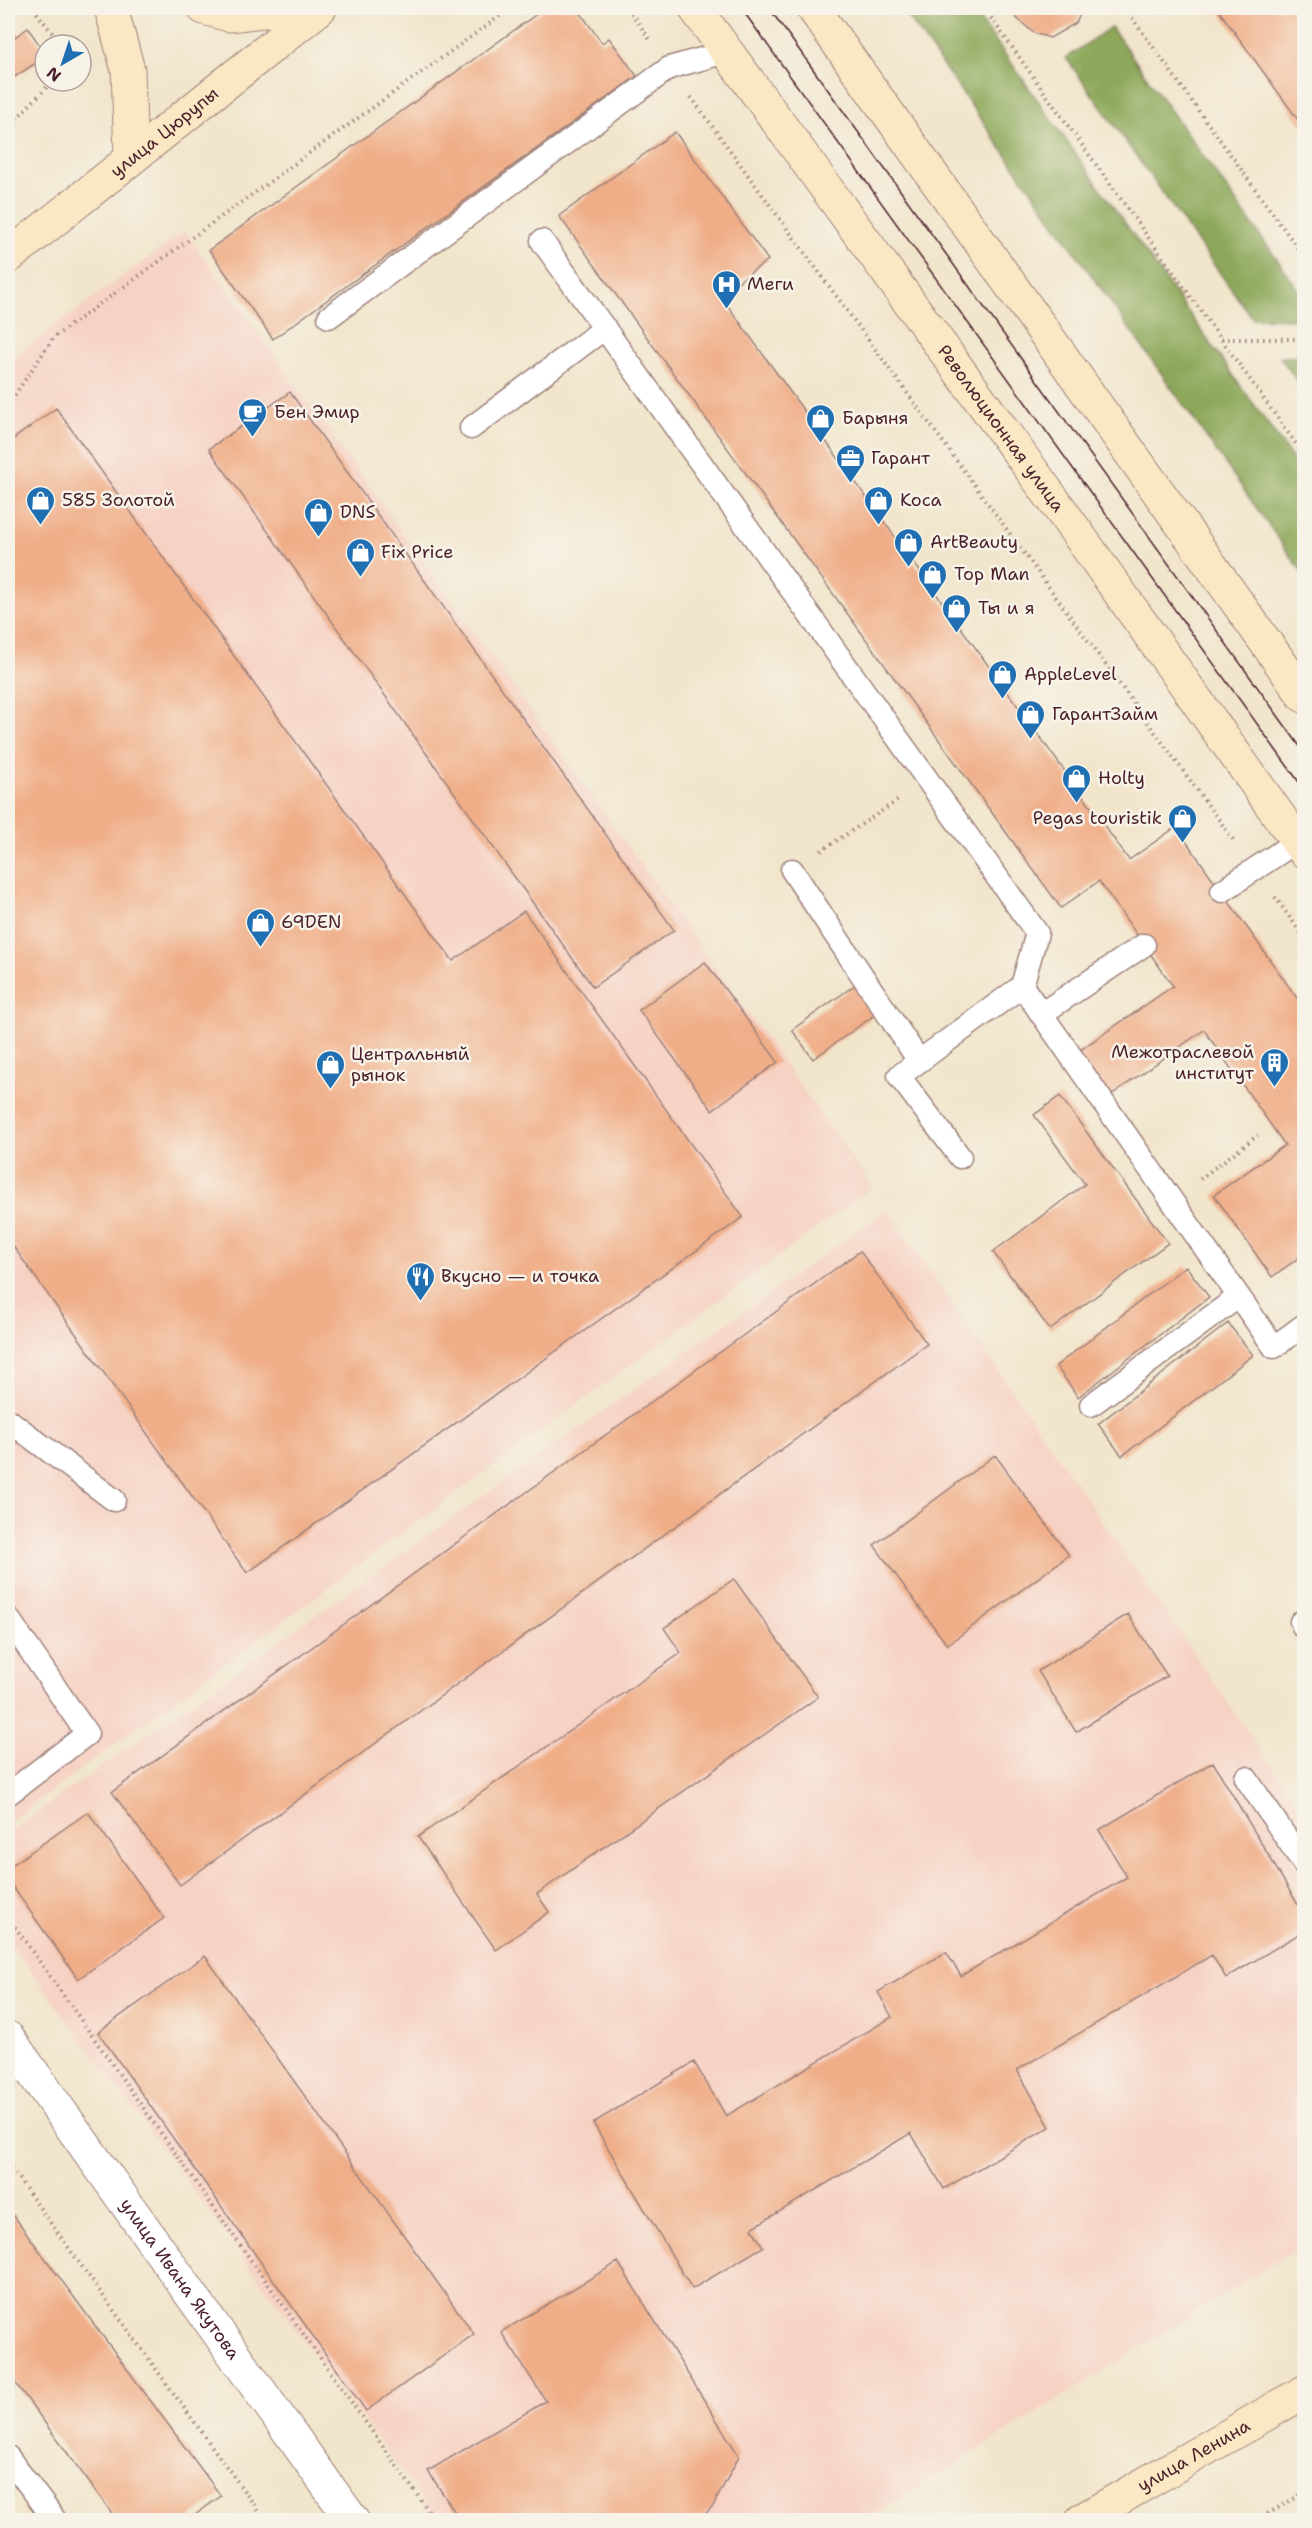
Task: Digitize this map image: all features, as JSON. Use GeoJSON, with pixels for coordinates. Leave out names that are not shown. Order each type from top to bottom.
{"type":"FeatureCollection","features":[{"type":"Feature","properties":{"kind":"main road"},"geometry":{"type":"LineString","coordinates":[[111,8],[128,70],[131,158]]}},
{"type":"Feature","properties":{"kind":"main road"},"geometry":{"type":"LineString","coordinates":[[204,8],[229,15],[291,8]]}},
{"type":"Feature","properties":{"kind":"main road","name":"улица Цюрупы"},"geometry":{"type":"LineString","coordinates":[[8,257],[321,8]]}},
{"type":"Feature","properties":{"kind":"main road","name":"Революционная улица"},"geometry":{"type":"LineString","coordinates":[[695,8],[1058,506],[1301,846]]}},
{"type":"Feature","properties":{"kind":"main road"},"geometry":{"type":"LineString","coordinates":[[813,8],[1305,696]]}},
{"type":"Feature","properties":{"kind":"main road","name":"улица Ленина"},"geometry":{"type":"LineString","coordinates":[[1082,2520],[1304,2394]]}},
{"type":"Feature","properties":{"kind":"street","name":"улица Ивана Якутова"},"geometry":{"type":"LineString","coordinates":[[8,2038],[352,2520]]}},
{"type":"Feature","properties":{"kind":"lane"},"geometry":{"type":"LineString","coordinates":[[329,317],[669,68],[726,52]]}},
{"type":"Feature","properties":{"kind":"lane"},"geometry":{"type":"LineString","coordinates":[[542,241],[1037,933],[1022,987],[899,1076],[960,1157]]}},
{"type":"Feature","properties":{"kind":"lane"},"geometry":{"type":"LineString","coordinates":[[471,428],[605,328]]}},
{"type":"Feature","properties":{"kind":"lane"},"geometry":{"type":"LineString","coordinates":[[1222,891],[1255,869],[1301,846]]}},
{"type":"Feature","properties":{"kind":"lane"},"geometry":{"type":"LineString","coordinates":[[792,870],[919,1061]]}},
{"type":"Feature","properties":{"kind":"lane"},"geometry":{"type":"LineString","coordinates":[[1041,1014],[1144,945]]}},
{"type":"Feature","properties":{"kind":"lane"},"geometry":{"type":"LineString","coordinates":[[1022,987],[1274,1347],[1305,1325]]}},
{"type":"Feature","properties":{"kind":"lane"},"geometry":{"type":"LineString","coordinates":[[1091,1406],[1238,1297]]}},
{"type":"Feature","properties":{"kind":"lane"},"geometry":{"type":"LineString","coordinates":[[8,1420],[114,1500]]}},
{"type":"Feature","properties":{"kind":"lane"},"geometry":{"type":"LineString","coordinates":[[8,1618],[87,1734],[8,1794]]}},
{"type":"Feature","properties":{"kind":"lane"},"geometry":{"type":"LineString","coordinates":[[1246,1778],[1305,1864]]}},
{"type":"Feature","properties":{"kind":"lane"},"geometry":{"type":"LineString","coordinates":[[8,2457],[55,2520]]}},
{"type":"Feature","properties":{"kind":"path"},"geometry":{"type":"LineString","coordinates":[[33,8],[52,33]]}},
{"type":"Feature","properties":{"kind":"path"},"geometry":{"type":"LineString","coordinates":[[8,405],[54,337],[511,8]]}},
{"type":"Feature","properties":{"kind":"path"},"geometry":{"type":"LineString","coordinates":[[628,8],[669,68],[1305,937]]}},
{"type":"Feature","properties":{"kind":"path"},"geometry":{"type":"LineString","coordinates":[[984,8],[1305,455]]}},
{"type":"Feature","properties":{"kind":"path"},"geometry":{"type":"LineString","coordinates":[[1125,8],[1305,257]]}},
{"type":"Feature","properties":{"kind":"path"},"geometry":{"type":"LineString","coordinates":[[8,127],[41,93]]}},
{"type":"Feature","properties":{"kind":"path"},"geometry":{"type":"LineString","coordinates":[[682,105],[692,98]]}},
{"type":"Feature","properties":{"kind":"path"},"geometry":{"type":"LineString","coordinates":[[1221,339],[1305,339]]}},
{"type":"Feature","properties":{"kind":"path"},"geometry":{"type":"LineString","coordinates":[[792,870],[928,781]]}},
{"type":"Feature","properties":{"kind":"path"},"geometry":{"type":"LineString","coordinates":[[1171,1201],[1258,1135]]}},
{"type":"Feature","properties":{"kind":"path"},"geometry":{"type":"LineString","coordinates":[[8,1917],[435,2520]]}},
{"type":"Feature","properties":{"kind":"path"},"geometry":{"type":"LineString","coordinates":[[8,2164],[265,2520]]}},
{"type":"Feature","properties":{"kind":"path"},"geometry":{"type":"LineString","coordinates":[[1257,2520],[1305,2493]]}},
{"type":"Feature","properties":{"kind":"shaded area"},"geometry":{"type":"Polygon","coordinates":[[[185,231],[873,1187],[8,1823],[8,360],[185,231]]]}},
{"type":"Feature","properties":{"kind":"shaded area"},"geometry":{"type":"Polygon","coordinates":[[[887,1210],[1304,1813],[1304,2244],[867,2520],[437,2520],[8,1940],[8,1833],[887,1210]]]}},
{"type":"Feature","properties":{"kind":"green space"},"geometry":{"type":"Polygon","coordinates":[[[902,8],[972,8],[1304,475],[1304,575],[902,8]]]}},
{"type":"Feature","properties":{"kind":"green space"},"geometry":{"type":"Polygon","coordinates":[[[1111,27],[1304,297],[1304,319],[1252,318],[1066,58],[1111,27]]]}},
{"type":"Feature","properties":{"kind":"green space"},"geometry":{"type":"Polygon","coordinates":[[[1280,357],[1304,357],[1304,390],[1280,357]]]}},
{"type":"Feature","properties":{"kind":"building"},"geometry":{"type":"Polygon","coordinates":[[[545,8],[577,8],[602,43],[609,38],[637,76],[273,339],[209,250],[545,8]]]}},
{"type":"Feature","properties":{"kind":"building"},"geometry":{"type":"Polygon","coordinates":[[[1010,8],[1083,8],[1076,23],[1050,38],[1034,33],[1011,13],[1010,8]]]}},
{"type":"Feature","properties":{"kind":"building"},"geometry":{"type":"Polygon","coordinates":[[[1217,8],[1304,8],[1304,128],[1217,8]]]}},
{"type":"Feature","properties":{"kind":"building"},"geometry":{"type":"Polygon","coordinates":[[[8,25],[15,37],[28,28],[33,35],[33,65],[10,80],[8,76],[8,25]]]}},
{"type":"Feature","properties":{"kind":"building"},"geometry":{"type":"Polygon","coordinates":[[[675,132],[768,260],[720,295],[1129,860],[1176,827],[1304,1008],[1304,1254],[1272,1277],[1214,1195],[1285,1145],[1204,1030],[1107,1098],[1076,1053],[1173,986],[1099,881],[1061,908],[559,216],[675,132]]]}},
{"type":"Feature","properties":{"kind":"building"},"geometry":{"type":"Polygon","coordinates":[[[290,392],[674,930],[593,987],[209,449],[290,392]]]}},
{"type":"Feature","properties":{"kind":"building","name":"Центральный рынок"},"geometry":{"type":"Polygon","coordinates":[[[56,408],[453,961],[524,911],[743,1217],[247,1573],[8,1239],[8,443],[56,408]]]}},
{"type":"Feature","properties":{"kind":"building"},"geometry":{"type":"Polygon","coordinates":[[[705,962],[778,1062],[712,1110],[639,1010],[705,962]]]}},
{"type":"Feature","properties":{"kind":"building"},"geometry":{"type":"Polygon","coordinates":[[[859,982],[880,1011],[813,1059],[792,1030],[859,982]]]}},
{"type":"Feature","properties":{"kind":"building"},"geometry":{"type":"Polygon","coordinates":[[[1060,1096],[1168,1243],[1050,1330],[993,1252],[1085,1184],[1034,1115],[1060,1096]]]}},
{"type":"Feature","properties":{"kind":"building"},"geometry":{"type":"Polygon","coordinates":[[[860,1251],[927,1344],[180,1885],[112,1792],[860,1251]]]}},
{"type":"Feature","properties":{"kind":"building"},"geometry":{"type":"Polygon","coordinates":[[[1186,1266],[1209,1297],[1078,1397],[1056,1366],[1186,1266]]]}},
{"type":"Feature","properties":{"kind":"building"},"geometry":{"type":"Polygon","coordinates":[[[1228,1323],[1253,1355],[1122,1456],[1098,1424],[1228,1323]]]}},
{"type":"Feature","properties":{"kind":"building"},"geometry":{"type":"Polygon","coordinates":[[[995,1455],[1069,1555],[947,1645],[874,1545],[995,1455]]]}},
{"type":"Feature","properties":{"kind":"building"},"geometry":{"type":"Polygon","coordinates":[[[734,1579],[818,1697],[537,1894],[549,1912],[496,1950],[418,1837],[681,1653],[664,1628],[734,1579]]]}},
{"type":"Feature","properties":{"kind":"building"},"geometry":{"type":"Polygon","coordinates":[[[1128,1614],[1167,1676],[1076,1732],[1038,1671],[1128,1614]]]}},
{"type":"Feature","properties":{"kind":"building"},"geometry":{"type":"Polygon","coordinates":[[[1213,1762],[1304,1915],[1304,1931],[1226,1978],[1212,1955],[1017,2070],[1050,2127],[944,2189],[911,2133],[752,2228],[763,2247],[692,2289],[593,2123],[694,2062],[726,2116],[892,2017],[878,1992],[946,1952],[961,1976],[1127,1877],[1099,1830],[1213,1762]]]}},
{"type":"Feature","properties":{"kind":"building"},"geometry":{"type":"Polygon","coordinates":[[[88,1812],[164,1918],[78,1979],[8,1880],[8,1868],[88,1812]]]}},
{"type":"Feature","properties":{"kind":"building"},"geometry":{"type":"Polygon","coordinates":[[[205,1956],[474,2334],[366,2411],[98,2032],[205,1956]]]}},
{"type":"Feature","properties":{"kind":"building"},"geometry":{"type":"Polygon","coordinates":[[[8,2208],[221,2496],[188,2520],[117,2520],[8,2373],[8,2208]]]}},
{"type":"Feature","properties":{"kind":"building"},"geometry":{"type":"Polygon","coordinates":[[[618,2262],[739,2456],[713,2506],[699,2520],[460,2520],[428,2471],[546,2401],[501,2332],[618,2262]]]}},
{"type":"Feature","properties":{"kind":"tram line"},"geometry":{"type":"LineString","coordinates":[[741,8],[1304,789]]}},
{"type":"Feature","properties":{"kind":"tram line"},"geometry":{"type":"LineString","coordinates":[[769,8],[1304,752]]}},
{"type":"Feature","properties":{"kind":"place","name":"Меги"},"geometry":{"type":"Point","coordinates":[726,310]}},
{"type":"Feature","properties":{"kind":"place","name":"Бен Эмир"},"geometry":{"type":"Point","coordinates":[253,438]}},
{"type":"Feature","properties":{"kind":"place","name":"Барыня"},"geometry":{"type":"Point","coordinates":[821,444]}},
{"type":"Feature","properties":{"kind":"place","name":"Гарант"},"geometry":{"type":"Point","coordinates":[850,484]}},
{"type":"Feature","properties":{"kind":"place","name":"585 Золотой"},"geometry":{"type":"Point","coordinates":[41,526]}},
{"type":"Feature","properties":{"kind":"place","name":"Коса"},"geometry":{"type":"Point","coordinates":[879,526]}},
{"type":"Feature","properties":{"kind":"place","name":"DNS"},"geometry":{"type":"Point","coordinates":[319,538]}},
{"type":"Feature","properties":{"kind":"place","name":"ArtBeauty"},"geometry":{"type":"Point","coordinates":[909,568]}},
{"type":"Feature","properties":{"kind":"place","name":"Fix Price"},"geometry":{"type":"Point","coordinates":[360,578]}},
{"type":"Feature","properties":{"kind":"place","name":"Top Man"},"geometry":{"type":"Point","coordinates":[933,600]}},
{"type":"Feature","properties":{"kind":"place","name":"Ты и я"},"geometry":{"type":"Point","coordinates":[957,634]}},
{"type":"Feature","properties":{"kind":"place","name":"AppleLevel"},"geometry":{"type":"Point","coordinates":[1003,700]}},
{"type":"Feature","properties":{"kind":"place","name":"ГарантЗайм"},"geometry":{"type":"Point","coordinates":[1031,740]}},
{"type":"Feature","properties":{"kind":"place","name":"Holty"},"geometry":{"type":"Point","coordinates":[1077,804]}},
{"type":"Feature","properties":{"kind":"place","name":"Pegas touristik"},"geometry":{"type":"Point","coordinates":[1183,844]}},
{"type":"Feature","properties":{"kind":"place","name":"69DEN"},"geometry":{"type":"Point","coordinates":[260,948]}},
{"type":"Feature","properties":{"kind":"place","name":"Межотраслевой институт"},"geometry":{"type":"Point","coordinates":[1275,1088]}},
{"type":"Feature","properties":{"kind":"place","name":"Центральный рынок"},"geometry":{"type":"Point","coordinates":[330,1090]}},
{"type":"Feature","properties":{"kind":"place","name":"Вкусно — и точка"},"geometry":{"type":"Point","coordinates":[420,1302]}}]}
